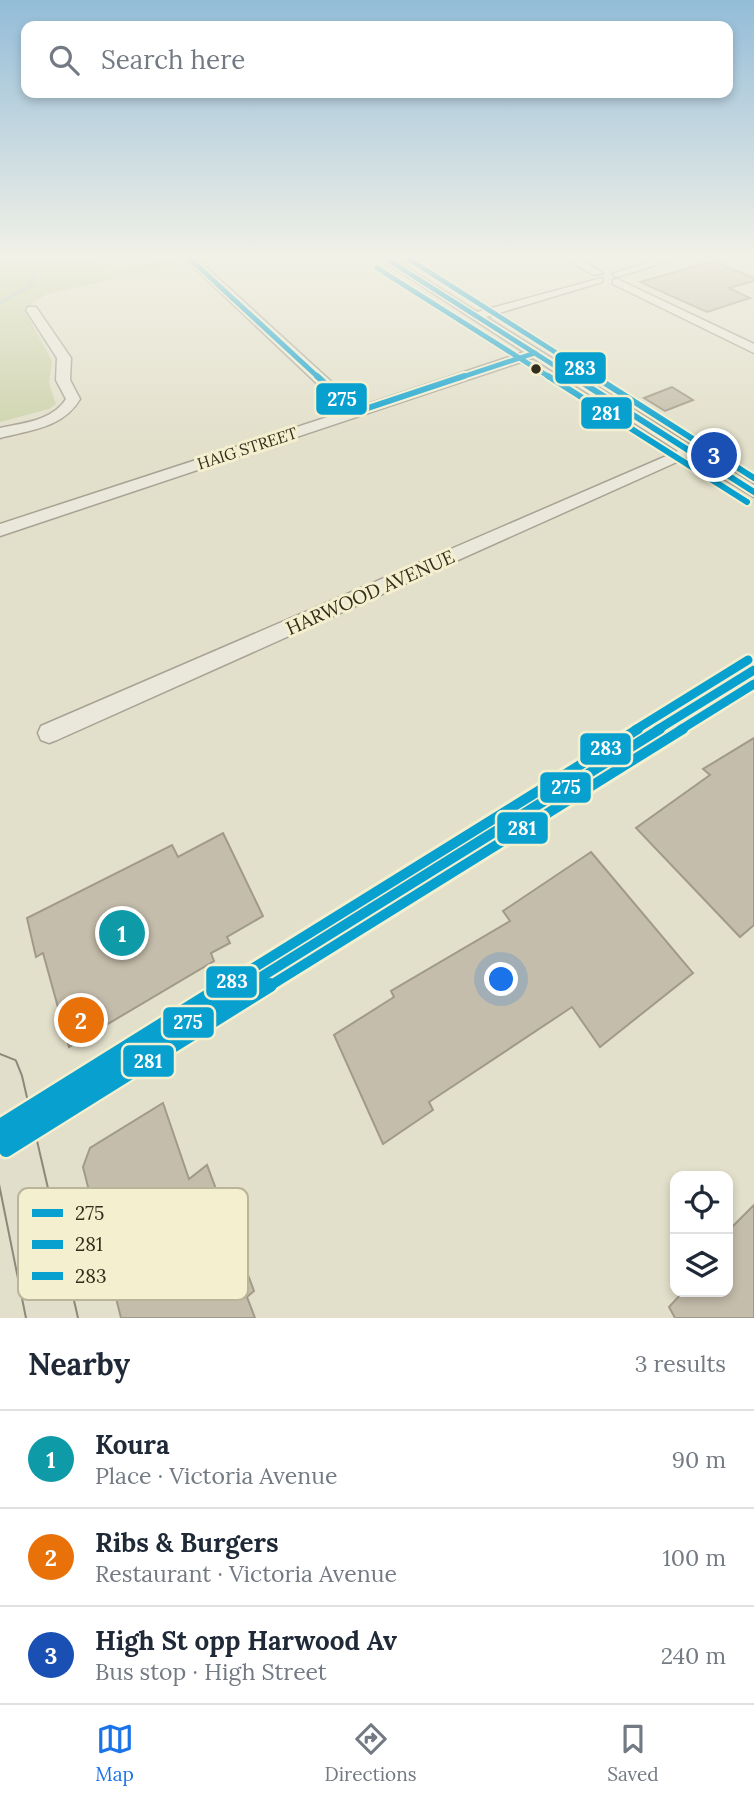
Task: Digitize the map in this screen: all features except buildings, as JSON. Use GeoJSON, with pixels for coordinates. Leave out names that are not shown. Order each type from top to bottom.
{"type":"FeatureCollection","features":[{"type":"Feature","properties":{"kind":"main road"},"geometry":{"type":"LineString","coordinates":[[0,1076],[5,1136],[18,1188]]}},
{"type":"Feature","properties":{"kind":"main road"},"geometry":{"type":"LineString","coordinates":[[47,1300],[52,1318]]}},
{"type":"Feature","properties":{"kind":"street"},"geometry":{"type":"LineString","coordinates":[[0,433],[57,417],[69,408],[73,399],[62,384],[64,358],[38,320]]}},
{"type":"Feature","properties":{"kind":"street"},"geometry":{"type":"LineString","coordinates":[[256,320],[356,412]]}},
{"type":"Feature","properties":{"kind":"street"},"geometry":{"type":"LineString","coordinates":[[481,320],[754,492]]}},
{"type":"Feature","properties":{"kind":"street"},"geometry":{"type":"LineString","coordinates":[[697,320],[754,349]]}},
{"type":"Feature","properties":{"kind":"street","name":"HAIG STREET"},"geometry":{"type":"LineString","coordinates":[[0,530],[534,353]]}},
{"type":"Feature","properties":{"kind":"street","name":"HARWOOD AVENUE"},"geometry":{"type":"LineString","coordinates":[[49,733],[690,452]]}},
{"type":"Feature","properties":{"kind":"street"},"geometry":{"type":"LineString","coordinates":[[5,1136],[754,670]]}},
{"type":"Feature","properties":{"kind":"green space"},"geometry":{"type":"Polygon","coordinates":[[[0,320],[30,320],[52,361],[49,383],[56,404],[49,409],[0,422],[0,320]]]}},
{"type":"Feature","properties":{"kind":"transit line","name":"275"},"geometry":{"type":"LineString","coordinates":[[256,320],[356,412],[535,353]]}},
{"type":"Feature","properties":{"kind":"transit line","name":"281"},"geometry":{"type":"LineString","coordinates":[[458,320],[747,502]]}},
{"type":"Feature","properties":{"kind":"transit line","name":"275"},"geometry":{"type":"LineString","coordinates":[[482,320],[754,492]]}},
{"type":"Feature","properties":{"kind":"transit line","name":"283"},"geometry":{"type":"LineString","coordinates":[[504,320],[754,478]]}},
{"type":"Feature","properties":{"kind":"transit line","name":"283"},"geometry":{"type":"LineString","coordinates":[[0,1126],[748,660]]}},
{"type":"Feature","properties":{"kind":"transit line","name":"275"},"geometry":{"type":"LineString","coordinates":[[0,1140],[754,670]]}},
{"type":"Feature","properties":{"kind":"transit line","name":"281"},"geometry":{"type":"LineString","coordinates":[[6,1150],[754,684]]}},
{"type":"Feature","properties":{"kind":"place","name":"High St opp Harwood Av"},"geometry":{"type":"Point","coordinates":[714,455]}},
{"type":"Feature","properties":{"kind":"place","name":"Koura"},"geometry":{"type":"Point","coordinates":[122,933]}},
{"type":"Feature","properties":{"kind":"place","name":"Ribs & Burgers"},"geometry":{"type":"Point","coordinates":[81,1020]}}]}
